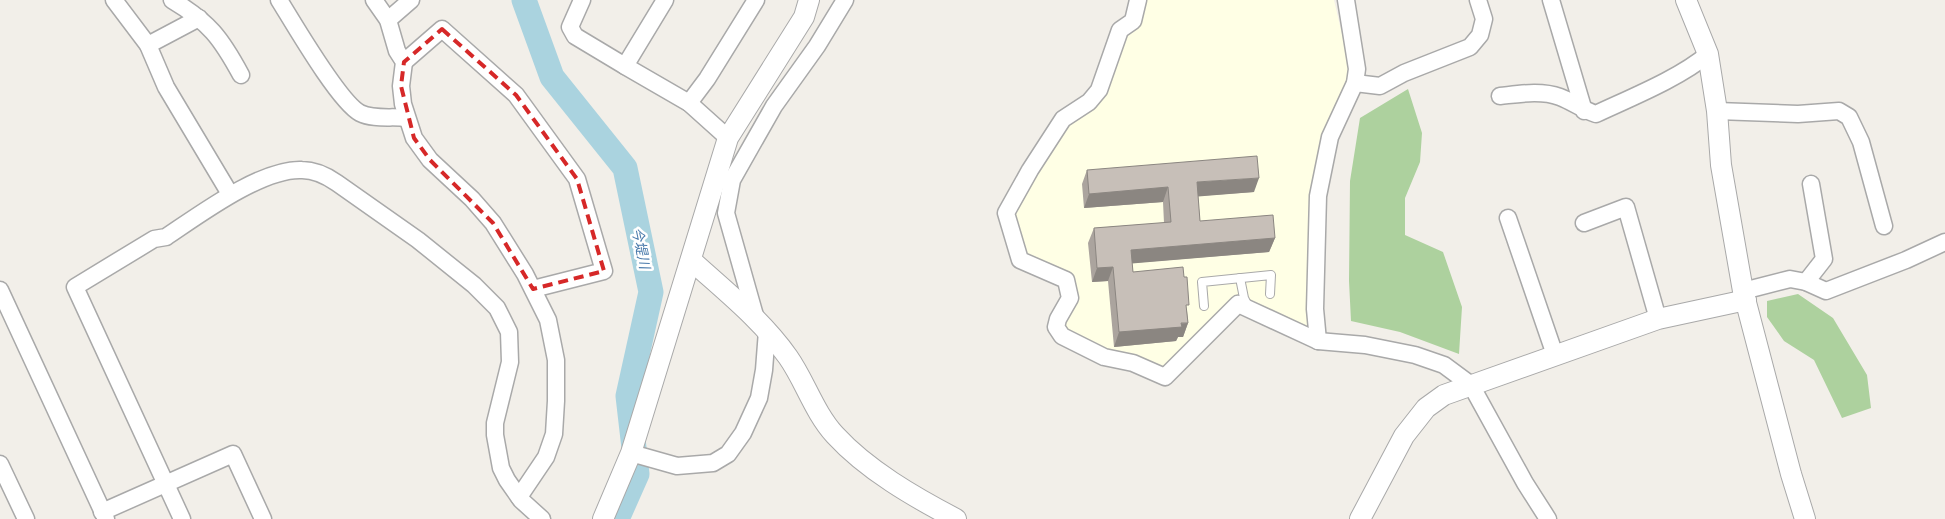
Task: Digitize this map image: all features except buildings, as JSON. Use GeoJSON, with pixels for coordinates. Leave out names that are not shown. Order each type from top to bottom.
{"type":"FeatureCollection","features":[{"type":"Feature","properties":{"kind":"street"},"geometry":{"type":"LineString","coordinates":[[114,0],[148,45],[166,87],[230,194]]}},
{"type":"Feature","properties":{"kind":"street"},"geometry":{"type":"LineString","coordinates":[[172,0],[199,18],[215,32],[241,75]]}},
{"type":"Feature","properties":{"kind":"street"},"geometry":{"type":"LineString","coordinates":[[278,0],[330,80],[348,103],[360,113],[375,117],[406,118]]}},
{"type":"Feature","properties":{"kind":"street"},"geometry":{"type":"LineString","coordinates":[[374,0],[388,20],[398,51],[404,62],[401,86],[406,118],[414,138],[430,160],[472,199],[494,223],[525,274],[548,320],[556,360],[554,434],[546,457],[519,497]]}},
{"type":"Feature","properties":{"kind":"street"},"geometry":{"type":"LineString","coordinates":[[388,20],[411,0]]}},
{"type":"Feature","properties":{"kind":"street"},"geometry":{"type":"LineString","coordinates":[[582,0],[570,27],[574,36],[689,102],[728,138]]}},
{"type":"Feature","properties":{"kind":"street"},"geometry":{"type":"LineString","coordinates":[[625,66],[665,0]]}},
{"type":"Feature","properties":{"kind":"street"},"geometry":{"type":"LineString","coordinates":[[689,102],[756,0]]}},
{"type":"Feature","properties":{"kind":"street"},"geometry":{"type":"LineString","coordinates":[[603,519],[631,453],[728,138],[804,17],[809,0]]}},
{"type":"Feature","properties":{"kind":"street"},"geometry":{"type":"LineString","coordinates":[[631,453],[677,466],[713,463],[728,454],[743,433],[759,398],[764,370],[762,325],[726,213],[732,180],[774,106],[817,46],[845,0]]}},
{"type":"Feature","properties":{"kind":"street"},"geometry":{"type":"LineString","coordinates":[[1138,0],[1133,21],[1120,30],[1099,90],[1089,102],[1063,120],[1030,170],[1006,213],[1020,260],[1066,280],[1070,298],[1056,326],[1062,336],[1104,356],[1134,364],[1165,378],[1238,304],[1318,342],[1365,345],[1416,355],[1444,365],[1471,385],[1525,483],[1548,519]]}},
{"type":"Feature","properties":{"kind":"street"},"geometry":{"type":"LineString","coordinates":[[1318,342],[1315,309],[1318,196],[1330,137],[1355,83],[1357,69],[1346,0]]}},
{"type":"Feature","properties":{"kind":"street"},"geometry":{"type":"LineString","coordinates":[[1355,83],[1380,86],[1404,73],[1470,47],[1480,35],[1484,19],[1478,0]]}},
{"type":"Feature","properties":{"kind":"street"},"geometry":{"type":"LineString","coordinates":[[1551,0],[1584,111]]}},
{"type":"Feature","properties":{"kind":"street"},"geometry":{"type":"LineString","coordinates":[[1686,0],[1708,54],[1721,165],[1744,295],[1791,474],[1805,519]]}},
{"type":"Feature","properties":{"kind":"street"},"geometry":{"type":"LineString","coordinates":[[148,45],[199,18]]}},
{"type":"Feature","properties":{"kind":"street"},"geometry":{"type":"LineString","coordinates":[[404,62],[416,54],[442,29],[516,95],[577,179],[604,271],[533,289]]}},
{"type":"Feature","properties":{"kind":"street"},"geometry":{"type":"LineString","coordinates":[[1500,96],[1536,93],[1558,96],[1576,104],[1584,111],[1596,114],[1699,62],[1708,54]]}},
{"type":"Feature","properties":{"kind":"street"},"geometry":{"type":"LineString","coordinates":[[1716,111],[1798,114],[1839,111],[1849,117],[1861,142],[1884,226]]}},
{"type":"Feature","properties":{"kind":"street"},"geometry":{"type":"LineString","coordinates":[[182,519],[75,287],[154,239],[166,237],[230,194],[278,174],[302,170],[324,175],[418,240],[474,285],[497,308],[509,332],[510,362],[494,423],[501,468],[519,497],[542,519]]}},
{"type":"Feature","properties":{"kind":"street"},"geometry":{"type":"LineString","coordinates":[[1806,282],[1824,259],[1811,184]]}},
{"type":"Feature","properties":{"kind":"street"},"geometry":{"type":"LineString","coordinates":[[1584,223],[1626,207],[1658,319]]}},
{"type":"Feature","properties":{"kind":"street"},"geometry":{"type":"LineString","coordinates":[[1508,218],[1555,355]]}},
{"type":"Feature","properties":{"kind":"street"},"geometry":{"type":"LineString","coordinates":[[1360,519],[1404,436],[1426,408],[1444,395],[1658,319],[1744,295],[1790,279],[1806,282],[1826,291],[1906,260],[1945,242]]}},
{"type":"Feature","properties":{"kind":"street"},"geometry":{"type":"LineString","coordinates":[[691,260],[762,325],[789,358],[834,434],[862,460],[920,500],[956,519]]}},
{"type":"Feature","properties":{"kind":"street"},"geometry":{"type":"LineString","coordinates":[[0,290],[104,516],[166,484],[233,454],[263,519]]}},
{"type":"Feature","properties":{"kind":"street"},"geometry":{"type":"LineString","coordinates":[[0,464],[26,519]]}},
{"type":"Feature","properties":{"kind":"lane"},"geometry":{"type":"LineString","coordinates":[[1204,306],[1202,282],[1270,275],[1270,294]]}},
{"type":"Feature","properties":{"kind":"lane"},"geometry":{"type":"LineString","coordinates":[[1240,278],[1244,298],[1250,310]]}},
{"type":"Feature","properties":{"kind":"highlighted area"},"geometry":{"type":"Polygon","coordinates":[[[442,29],[516,95],[577,179],[604,271],[533,289],[493,223],[430,160],[414,138],[401,86],[404,62],[442,29]]]}},
{"type":"Feature","properties":{"kind":"shaded area"},"geometry":{"type":"Polygon","coordinates":[[[1142,0],[1334,0],[1351,73],[1322,134],[1312,189],[1309,325],[1306,330],[1259,305],[1235,295],[1168,369],[1106,353],[1064,332],[1062,321],[1076,299],[1026,258],[1011,214],[1066,123],[1077,116],[1142,0]]]}},
{"type":"Feature","properties":{"kind":"green space"},"geometry":{"type":"Polygon","coordinates":[[[1408,89],[1422,133],[1420,162],[1405,198],[1405,235],[1443,252],[1462,307],[1459,354],[1400,332],[1351,321],[1349,281],[1350,181],[1360,118],[1408,89]]]}},
{"type":"Feature","properties":{"kind":"green space"},"geometry":{"type":"Polygon","coordinates":[[[1798,294],[1833,318],[1867,375],[1871,408],[1842,418],[1814,360],[1784,341],[1767,317],[1767,301],[1798,294]]]}},
{"type":"Feature","properties":{"kind":"waterway","name":"今堤川"},"geometry":{"type":"LineString","coordinates":[[524,0],[552,77],[625,168],[651,292],[628,396],[637,474],[617,519]]}}]}
